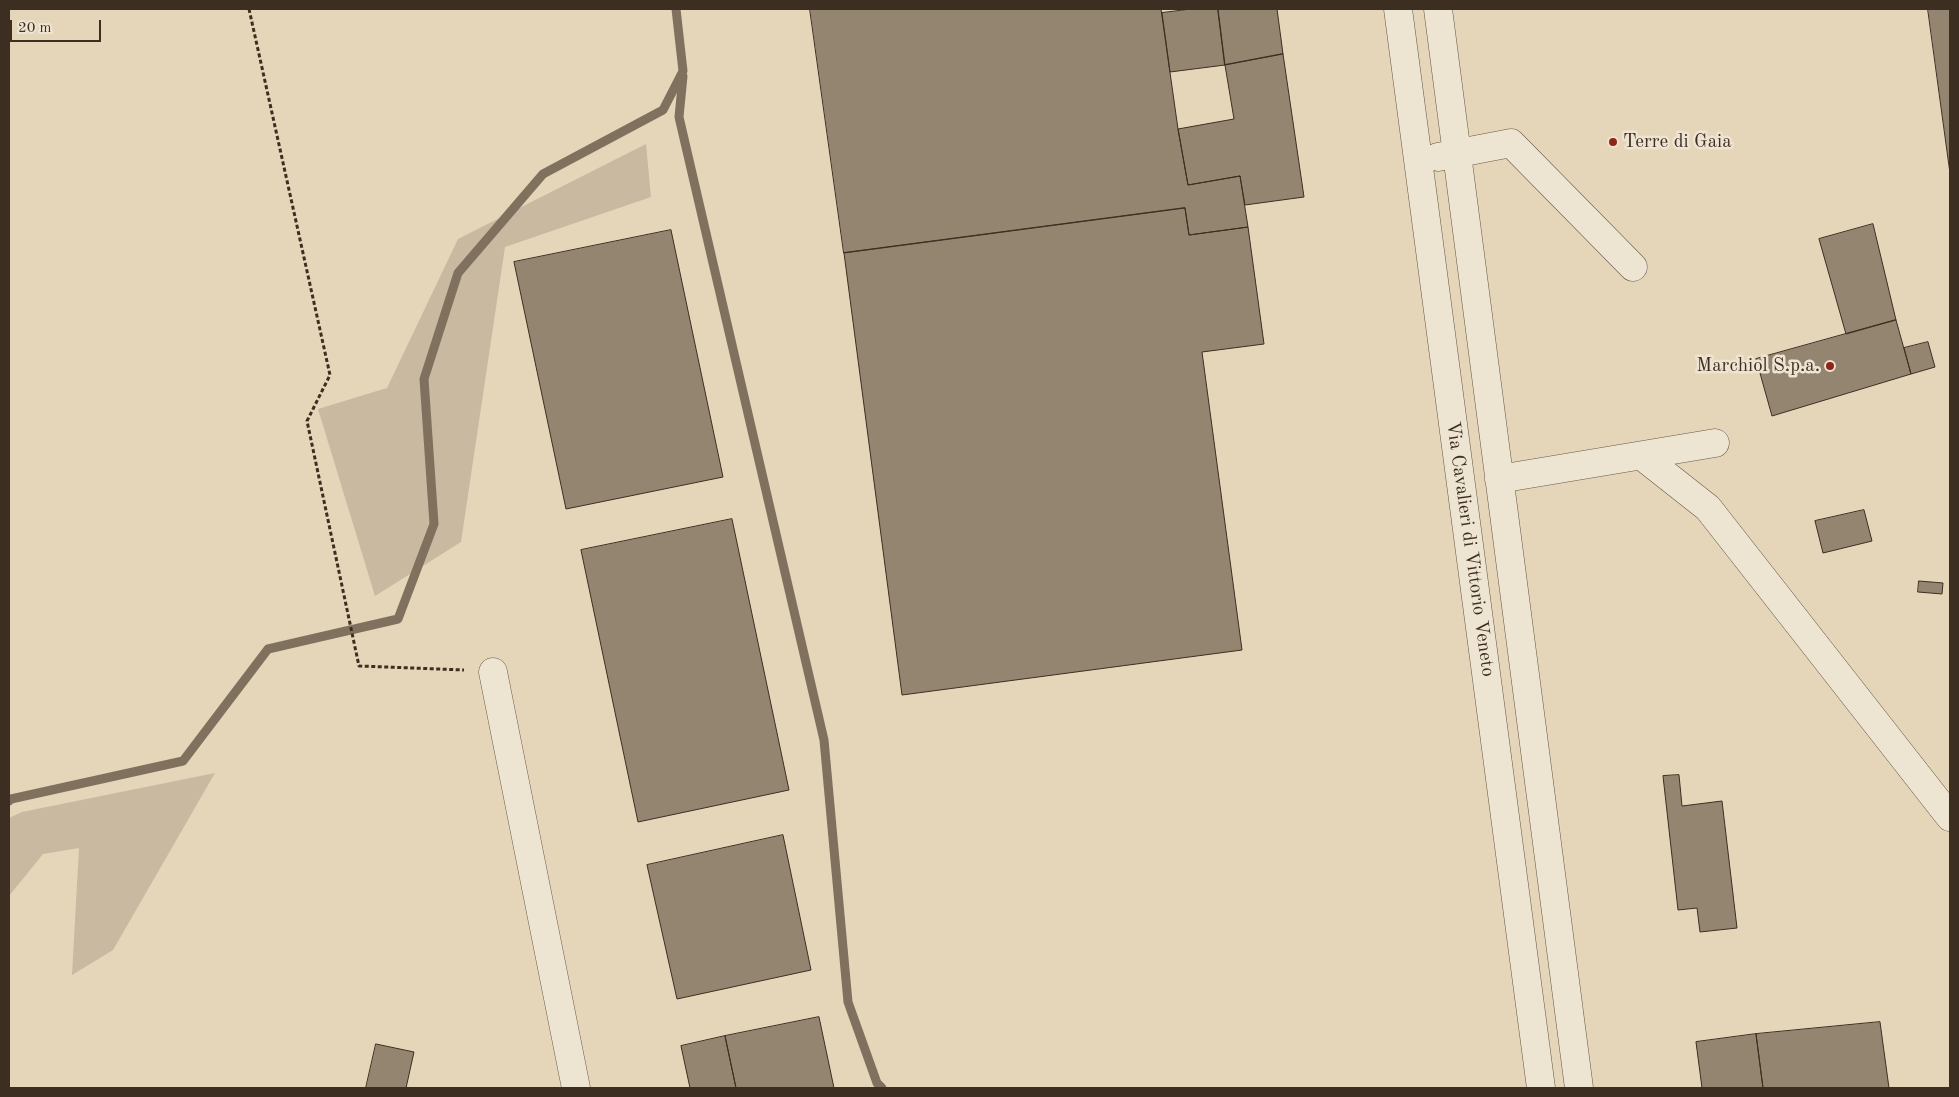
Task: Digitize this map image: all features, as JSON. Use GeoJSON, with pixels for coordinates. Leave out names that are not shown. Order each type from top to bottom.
{"type":"FeatureCollection","features":[{"type":"Feature","properties":{"kind":"street","name":"Via Cavalieri di Vittorio Veneto"},"geometry":{"type":"LineString","coordinates":[[1398,9],[1541,1088]]}},
{"type":"Feature","properties":{"kind":"street","name":"Via Cavalieri di Vittorio Veneto"},"geometry":{"type":"LineString","coordinates":[[1438,9],[1579,1088]]}},
{"type":"Feature","properties":{"kind":"street"},"geometry":{"type":"LineString","coordinates":[[1418,160],[1511,143],[1633,267]]}},
{"type":"Feature","properties":{"kind":"street"},"geometry":{"type":"LineString","coordinates":[[1499,479],[1715,443]]}},
{"type":"Feature","properties":{"kind":"street"},"geometry":{"type":"LineString","coordinates":[[1642,456],[1708,508],[1950,817]]}},
{"type":"Feature","properties":{"kind":"street"},"geometry":{"type":"LineString","coordinates":[[493,672],[576,1088]]}},
{"type":"Feature","properties":{"kind":"street"},"geometry":{"type":"LineString","coordinates":[[1527,983],[1564,978]]}},
{"type":"Feature","properties":{"kind":"path"},"geometry":{"type":"LineString","coordinates":[[249,9],[330,375],[308,421],[352,625],[359,666],[493,672]]}},
{"type":"Feature","properties":{"kind":"shaded area"},"geometry":{"type":"Polygon","coordinates":[[[646,144],[651,197],[505,247],[461,542],[375,596],[318,409],[387,388],[458,239],[646,144]]]}},
{"type":"Feature","properties":{"kind":"shaded area"},"geometry":{"type":"Polygon","coordinates":[[[215,773],[113,950],[72,975],[79,848],[43,854],[9,896],[9,818],[22,812],[215,773]]]}},
{"type":"Feature","properties":{"kind":"building"},"geometry":{"type":"Polygon","coordinates":[[[810,9],[1161,9],[1188,185],[1240,176],[1248,227],[1189,235],[1185,208],[844,253],[810,9]]]}},
{"type":"Feature","properties":{"kind":"building"},"geometry":{"type":"Polygon","coordinates":[[[1191,9],[1218,9],[1225,65],[1170,72],[1162,13],[1191,9]]]}},
{"type":"Feature","properties":{"kind":"building"},"geometry":{"type":"Polygon","coordinates":[[[1218,9],[1277,9],[1283,54],[1225,65],[1218,9]]]}},
{"type":"Feature","properties":{"kind":"building"},"geometry":{"type":"Polygon","coordinates":[[[1928,9],[1950,9],[1950,173],[1928,9]]]}},
{"type":"Feature","properties":{"kind":"building"},"geometry":{"type":"Polygon","coordinates":[[[1283,54],[1304,197],[1245,205],[1240,176],[1188,185],[1178,129],[1234,119],[1225,65],[1283,54]]]}},
{"type":"Feature","properties":{"kind":"building"},"geometry":{"type":"Polygon","coordinates":[[[1185,208],[1189,235],[1248,227],[1264,344],[1202,352],[1242,650],[902,695],[844,253],[1185,208]]]}},
{"type":"Feature","properties":{"kind":"building"},"geometry":{"type":"Polygon","coordinates":[[[1873,224],[1896,320],[1846,334],[1819,239],[1873,224]]]}},
{"type":"Feature","properties":{"kind":"building"},"geometry":{"type":"Polygon","coordinates":[[[671,230],[723,477],[566,509],[514,262],[671,230]]]}},
{"type":"Feature","properties":{"kind":"building"},"geometry":{"type":"Polygon","coordinates":[[[1896,320],[1911,374],[1772,416],[1756,359],[1896,320]]]}},
{"type":"Feature","properties":{"kind":"building"},"geometry":{"type":"Polygon","coordinates":[[[1928,342],[1935,367],[1911,374],[1904,348],[1928,342]]]}},
{"type":"Feature","properties":{"kind":"building"},"geometry":{"type":"Polygon","coordinates":[[[1864,510],[1872,541],[1823,553],[1815,521],[1864,510]]]}},
{"type":"Feature","properties":{"kind":"building"},"geometry":{"type":"Polygon","coordinates":[[[732,519],[789,790],[638,822],[581,550],[732,519]]]}},
{"type":"Feature","properties":{"kind":"building"},"geometry":{"type":"Polygon","coordinates":[[[1919,581],[1943,583],[1942,594],[1918,592],[1919,581]]]}},
{"type":"Feature","properties":{"kind":"building"},"geometry":{"type":"Polygon","coordinates":[[[1679,775],[1682,806],[1722,801],[1737,928],[1700,932],[1697,908],[1678,910],[1663,776],[1679,775]]]}},
{"type":"Feature","properties":{"kind":"building"},"geometry":{"type":"Polygon","coordinates":[[[783,835],[811,970],[677,999],[647,865],[783,835]]]}},
{"type":"Feature","properties":{"kind":"building"},"geometry":{"type":"Polygon","coordinates":[[[819,1017],[834,1088],[736,1088],[725,1036],[819,1017]]]}},
{"type":"Feature","properties":{"kind":"building"},"geometry":{"type":"Polygon","coordinates":[[[1880,1022],[1889,1088],[1763,1088],[1756,1034],[1880,1022]]]}},
{"type":"Feature","properties":{"kind":"building"},"geometry":{"type":"Polygon","coordinates":[[[1756,1034],[1763,1088],[1702,1088],[1696,1042],[1756,1034]]]}},
{"type":"Feature","properties":{"kind":"building"},"geometry":{"type":"Polygon","coordinates":[[[725,1036],[736,1088],[690,1088],[681,1046],[725,1036]]]}},
{"type":"Feature","properties":{"kind":"building"},"geometry":{"type":"Polygon","coordinates":[[[376,1044],[414,1052],[406,1088],[366,1088],[376,1044]]]}},
{"type":"Feature","properties":{"kind":"waterway"},"geometry":{"type":"LineString","coordinates":[[9,801],[11,799],[183,761],[268,649],[398,619],[434,524],[424,379],[458,273],[543,174],[663,110],[683,71],[676,9]]}},
{"type":"Feature","properties":{"kind":"waterway"},"geometry":{"type":"LineString","coordinates":[[683,76],[679,117],[824,740],[848,1002],[877,1083],[882,1088]]}},
{"type":"Feature","properties":{"kind":"place","name":"Terre di Gaia"},"geometry":{"type":"Point","coordinates":[1613,142]}},
{"type":"Feature","properties":{"kind":"place","name":"Marchiol S.p.a."},"geometry":{"type":"Point","coordinates":[1830,366]}}]}
